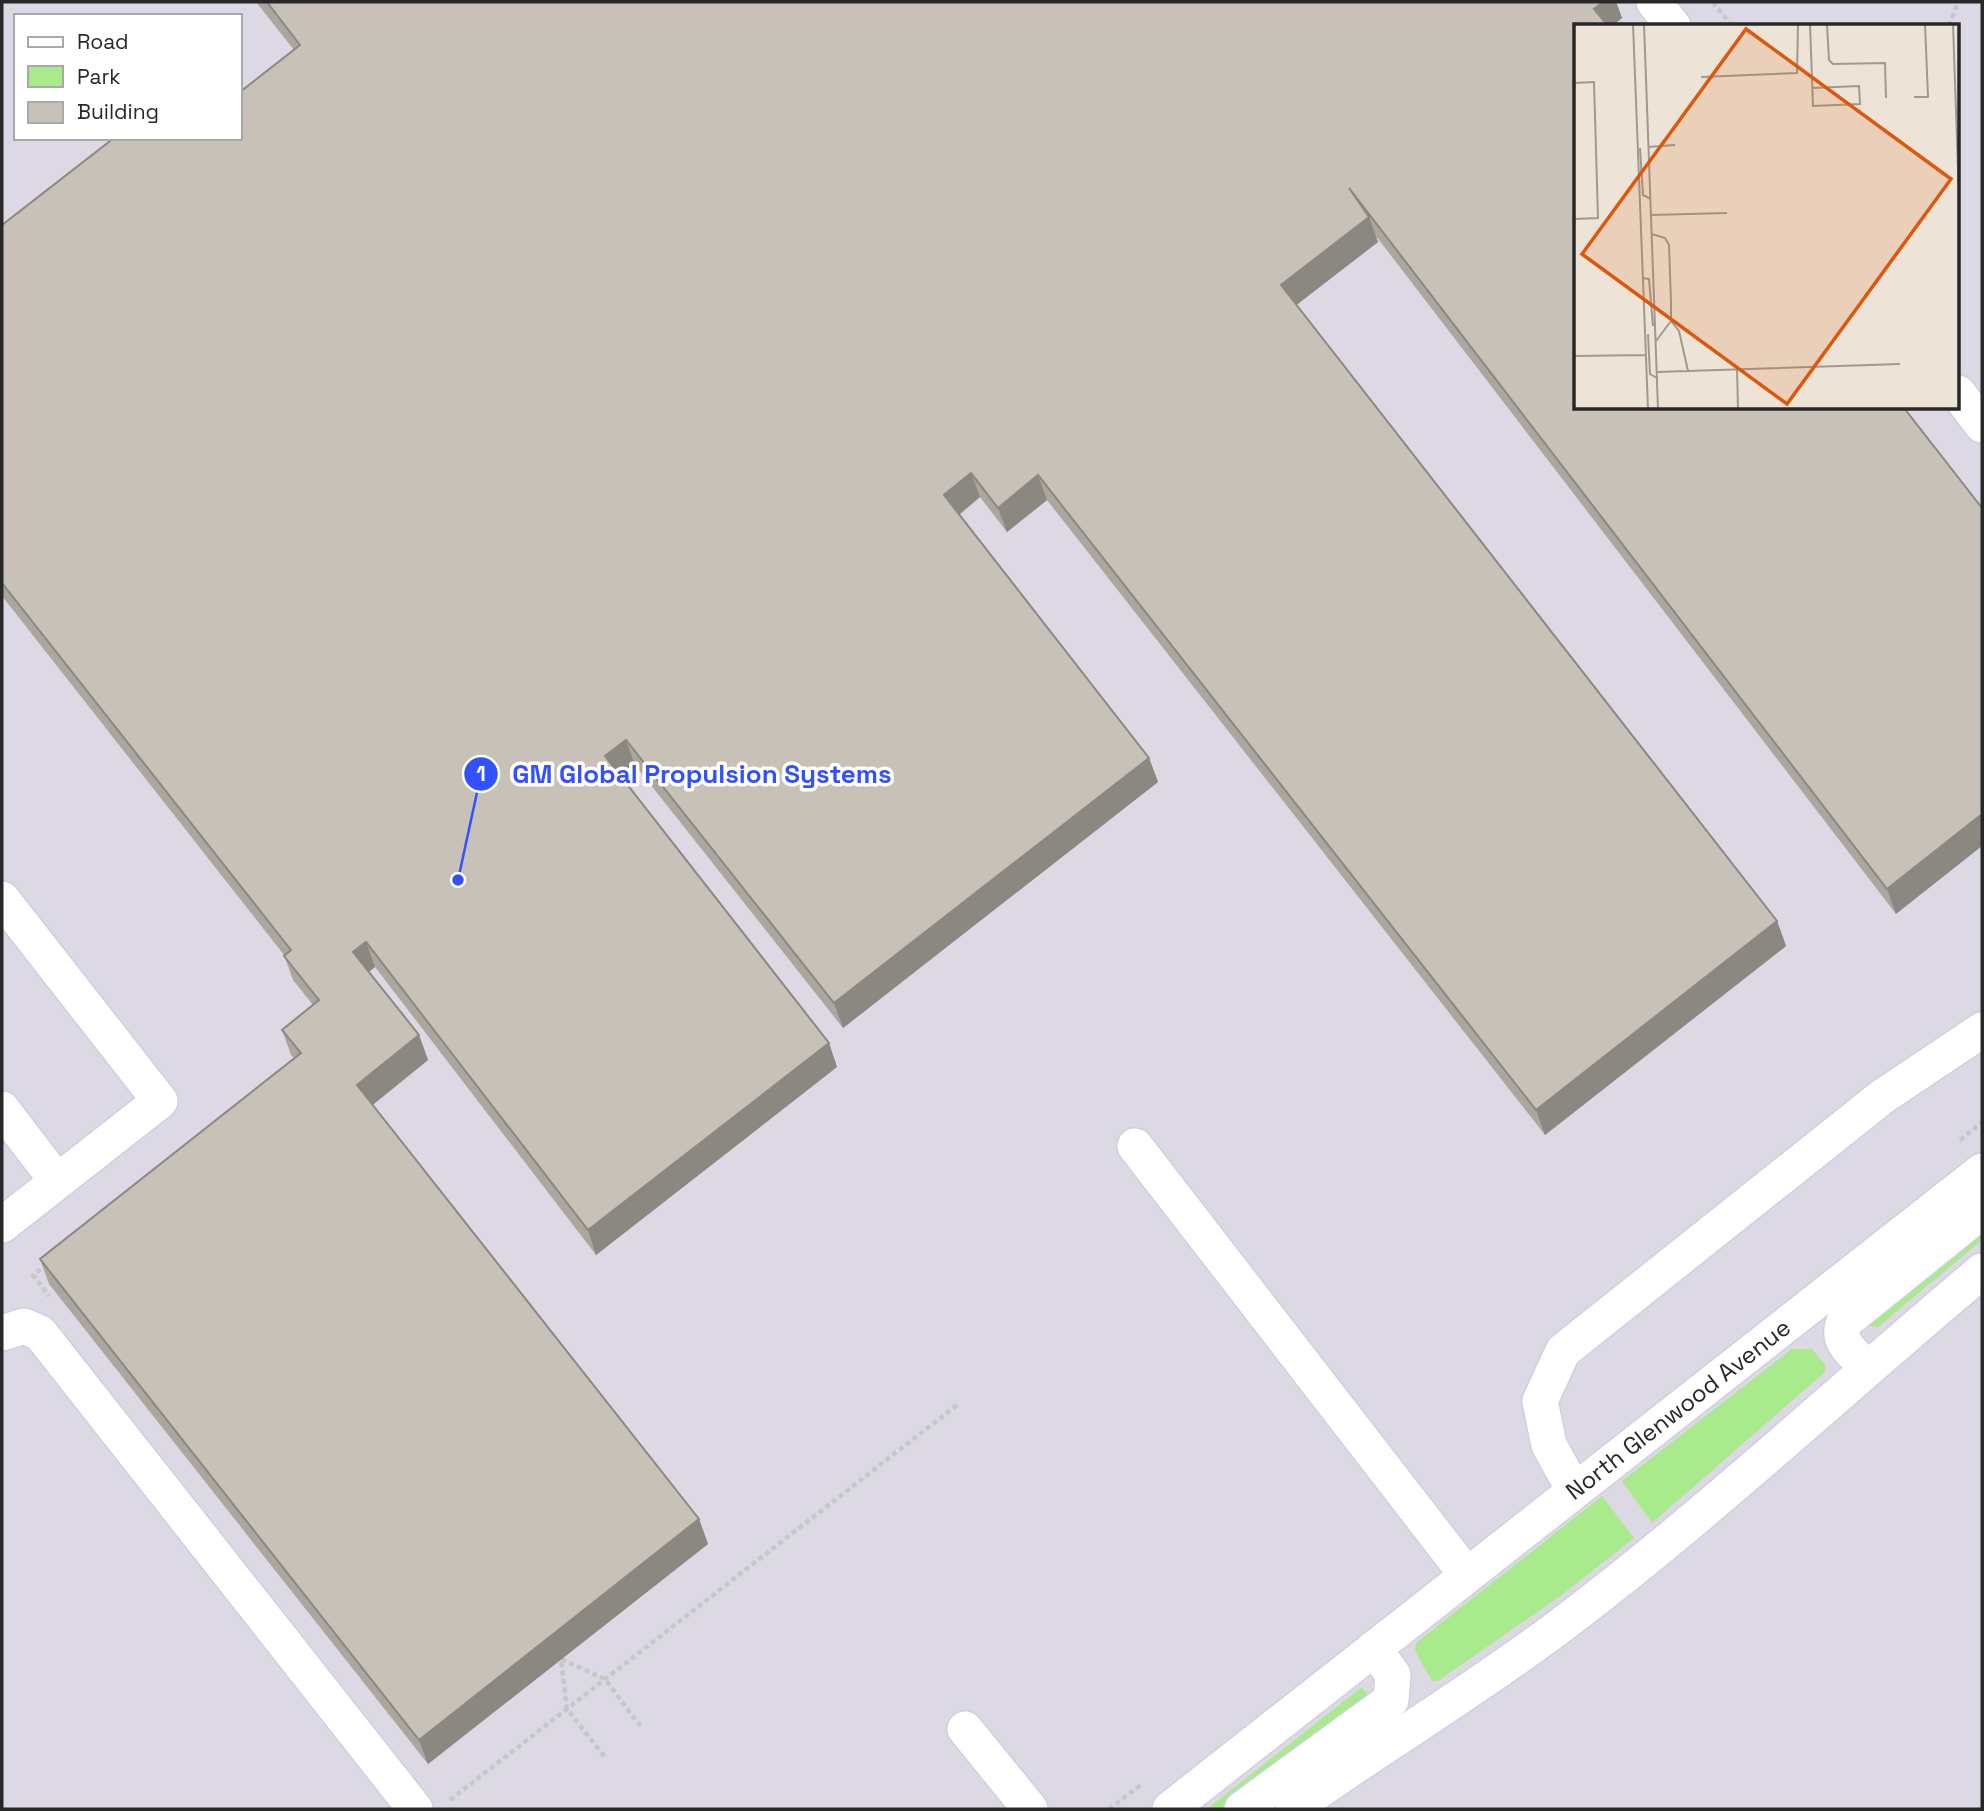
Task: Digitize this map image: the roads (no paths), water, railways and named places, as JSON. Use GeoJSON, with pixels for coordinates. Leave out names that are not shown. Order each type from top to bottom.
{"type":"FeatureCollection","features":[{"type":"Feature","properties":{"kind":"street"},"geometry":{"type":"LineString","coordinates":[[1654,2],[1671,24]]}},
{"type":"Feature","properties":{"kind":"street"},"geometry":{"type":"LineString","coordinates":[[1960,397],[1982,425]]}},
{"type":"Feature","properties":{"kind":"street"},"geometry":{"type":"LineString","coordinates":[[2,900],[160,1101],[2,1225]]}},
{"type":"Feature","properties":{"kind":"street"},"geometry":{"type":"LineString","coordinates":[[1574,1490],[1549,1444],[1540,1401],[1563,1351],[1882,1097],[1982,1030]]}},
{"type":"Feature","properties":{"kind":"street"},"geometry":{"type":"LineString","coordinates":[[2,1109],[57,1181]]}},
{"type":"Feature","properties":{"kind":"street"},"geometry":{"type":"LineString","coordinates":[[1135,1146],[1466,1574]]}},
{"type":"Feature","properties":{"kind":"street","name":"North Glenwood Avenue"},"geometry":{"type":"LineString","coordinates":[[1170,1809],[1982,1171]]}},
{"type":"Feature","properties":{"kind":"street"},"geometry":{"type":"LineString","coordinates":[[1868,1368],[1842,1341],[1840,1333],[1844,1322],[1982,1211]]}},
{"type":"Feature","properties":{"kind":"street"},"geometry":{"type":"LineString","coordinates":[[1293,1809],[1565,1622],[1638,1566],[1982,1271]]}},
{"type":"Feature","properties":{"kind":"street"},"geometry":{"type":"LineString","coordinates":[[2,1333],[24,1326],[40,1333],[430,1806]]}},
{"type":"Feature","properties":{"kind":"street"},"geometry":{"type":"LineString","coordinates":[[1242,1809],[1391,1700],[1393,1675],[1374,1648]]}},
{"type":"Feature","properties":{"kind":"street"},"geometry":{"type":"LineString","coordinates":[[965,1730],[1030,1809]]}},
{"type":"Feature","properties":{"kind":"place","name":"GM Global Propulsion Systems"},"geometry":{"type":"Point","coordinates":[458,880]}}]}
